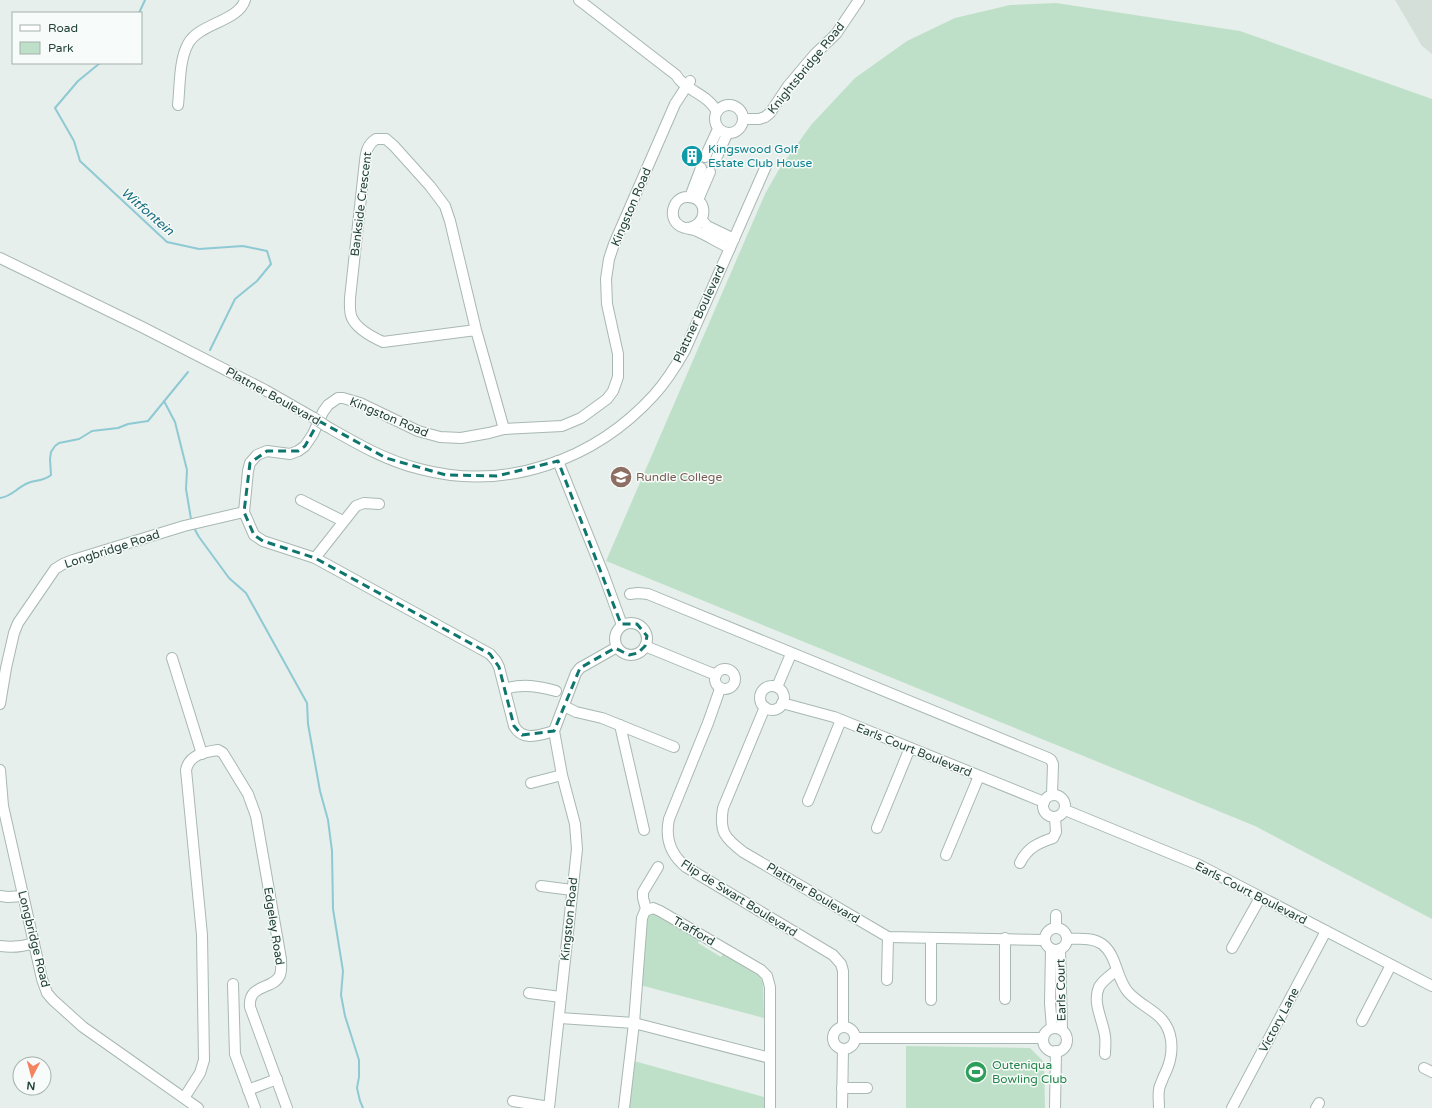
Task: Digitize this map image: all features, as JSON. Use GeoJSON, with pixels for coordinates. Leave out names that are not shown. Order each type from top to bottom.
{"type":"FeatureCollection","features":[{"type":"Feature","properties":{"kind":"street"},"geometry":{"type":"LineString","coordinates":[[178,105],[184,52],[189,42],[196,34],[238,11],[245,0]]}},
{"type":"Feature","properties":{"kind":"street"},"geometry":{"type":"LineString","coordinates":[[579,0],[676,74],[678,78],[721,102],[740,110],[743,119],[741,128],[737,132],[723,132],[711,145],[706,157]]}},
{"type":"Feature","properties":{"kind":"street","name":"Knightsbridge Road"},"geometry":{"type":"LineString","coordinates":[[743,119],[759,119],[766,117],[770,113],[788,86],[819,49],[836,34],[859,0]]}},
{"type":"Feature","properties":{"kind":"street"},"geometry":{"type":"LineString","coordinates":[[688,84],[707,100],[717,111]]}},
{"type":"Feature","properties":{"kind":"street","name":"Kingston Road"},"geometry":{"type":"LineString","coordinates":[[549,1107],[560,1018],[577,849],[573,817],[562,775],[554,731],[527,736],[522,735],[517,731],[514,726],[499,667],[490,654],[315,558],[263,541],[254,535],[250,529],[244,512],[248,471],[250,462],[257,455],[267,450],[290,454],[298,452],[305,446],[313,434],[323,412],[328,405],[338,398],[360,402],[418,431],[440,437],[461,438],[489,434],[504,429],[562,426],[595,409],[607,399],[613,391],[618,377],[618,354],[607,304],[606,279],[609,259],[675,104],[688,84]]}},
{"type":"Feature","properties":{"kind":"street"},"geometry":{"type":"LineString","coordinates":[[715,161],[721,149],[723,132],[714,120],[717,111],[726,105],[731,105]]}},
{"type":"Feature","properties":{"kind":"street","name":"Bankside Crescent"},"geometry":{"type":"LineString","coordinates":[[476,330],[383,342],[359,328],[352,318],[350,311],[350,298],[366,152],[369,146],[376,139],[386,139],[394,146],[430,186],[444,206],[450,221],[476,330],[504,429]]}},
{"type":"Feature","properties":{"kind":"street"},"geometry":{"type":"LineString","coordinates":[[711,145],[721,149]]}},
{"type":"Feature","properties":{"kind":"street","name":"Plattner Boulevard"},"geometry":{"type":"LineString","coordinates":[[0,258],[81,297],[265,390],[361,446],[386,458],[419,469],[446,475],[474,477],[497,476],[520,473],[558,461],[596,443],[618,429],[640,409],[666,380],[685,350],[766,166]]}},
{"type":"Feature","properties":{"kind":"street"},"geometry":{"type":"LineString","coordinates":[[694,198],[706,170]]}},
{"type":"Feature","properties":{"kind":"street"},"geometry":{"type":"LineString","coordinates":[[686,228],[696,226],[702,220],[704,214],[703,209],[694,198],[684,197],[677,200],[673,206],[672,213],[674,220],[679,225],[686,228],[696,231],[730,248]]}},
{"type":"Feature","properties":{"kind":"street"},"geometry":{"type":"LineString","coordinates":[[702,220],[707,226],[734,239]]}},
{"type":"Feature","properties":{"kind":"street"},"geometry":{"type":"LineString","coordinates":[[558,461],[603,573],[622,625]]}},
{"type":"Feature","properties":{"kind":"street"},"geometry":{"type":"LineString","coordinates":[[301,500],[343,521]]}},
{"type":"Feature","properties":{"kind":"street"},"geometry":{"type":"LineString","coordinates":[[315,558],[356,506],[364,503],[380,504]]}},
{"type":"Feature","properties":{"kind":"street","name":"Longbridge Road"},"geometry":{"type":"LineString","coordinates":[[0,704],[3,668],[18,623],[55,569],[63,564],[184,526],[244,512]]}},
{"type":"Feature","properties":{"kind":"street"},"geometry":{"type":"LineString","coordinates":[[630,594],[648,594],[791,654],[1048,758],[1053,764],[1052,795]]}},
{"type":"Feature","properties":{"kind":"street"},"geometry":{"type":"LineString","coordinates":[[632,623],[642,627],[647,636],[645,646],[638,653],[629,655],[620,651],[617,647],[615,638],[618,629],[622,625],[632,623]]}},
{"type":"Feature","properties":{"kind":"street"},"geometry":{"type":"LineString","coordinates":[[645,646],[716,674]]}},
{"type":"Feature","properties":{"kind":"street"},"geometry":{"type":"LineString","coordinates":[[554,731],[576,673],[580,668],[617,647]]}},
{"type":"Feature","properties":{"kind":"street"},"geometry":{"type":"LineString","coordinates":[[777,687],[791,654]]}},
{"type":"Feature","properties":{"kind":"street"},"geometry":{"type":"LineString","coordinates":[[172,658],[202,754],[196,755],[189,761],[186,770],[202,935],[204,1060],[200,1073],[184,1098]]}},
{"type":"Feature","properties":{"kind":"street"},"geometry":{"type":"LineString","coordinates":[[724,669],[730,671],[735,676],[735,683],[730,688],[724,690],[720,689],[714,678],[716,674],[720,670],[724,669]]}},
{"type":"Feature","properties":{"kind":"street"},"geometry":{"type":"LineString","coordinates":[[505,689],[518,685],[526,685],[556,691]]}},
{"type":"Feature","properties":{"kind":"street"},"geometry":{"type":"LineString","coordinates":[[767,687],[777,687],[783,694],[782,703],[777,708],[769,709],[762,704],[760,699],[761,694],[767,687]]}},
{"type":"Feature","properties":{"kind":"street","name":"Flip de Swart Boulevard"},"geometry":{"type":"LineString","coordinates":[[720,689],[708,724],[669,818],[667,840],[674,855],[686,867],[833,955],[838,960],[843,971],[843,1026]]}},
{"type":"Feature","properties":{"kind":"street","name":"Earls Court Boulevard"},"geometry":{"type":"LineString","coordinates":[[782,703],[841,720],[1044,802]]}},
{"type":"Feature","properties":{"kind":"street"},"geometry":{"type":"LineString","coordinates":[[564,706],[576,712],[602,718],[674,747]]}},
{"type":"Feature","properties":{"kind":"street","name":"Plattner Boulevard"},"geometry":{"type":"LineString","coordinates":[[765,707],[723,808],[721,822],[722,830],[726,837],[743,852],[888,937],[1005,938],[1044,940]]}},
{"type":"Feature","properties":{"kind":"street"},"geometry":{"type":"LineString","coordinates":[[808,801],[841,720]]}},
{"type":"Feature","properties":{"kind":"street"},"geometry":{"type":"LineString","coordinates":[[620,725],[644,830]]}},
{"type":"Feature","properties":{"kind":"street"},"geometry":{"type":"LineString","coordinates":[[877,828],[910,748]]}},
{"type":"Feature","properties":{"kind":"street","name":"Edgeley Road"},"geometry":{"type":"LineString","coordinates":[[202,754],[218,750],[223,753],[248,794],[256,816],[282,969],[280,976],[275,982],[253,993],[250,1003],[251,1010],[287,1108]]}},
{"type":"Feature","properties":{"kind":"street","name":"Longbridge Road"},"geometry":{"type":"LineString","coordinates":[[0,770],[3,806],[42,979],[47,993],[83,1028],[198,1108]]}},
{"type":"Feature","properties":{"kind":"street"},"geometry":{"type":"LineString","coordinates":[[531,783],[562,775]]}},
{"type":"Feature","properties":{"kind":"street"},"geometry":{"type":"LineString","coordinates":[[946,855],[979,776]]}},
{"type":"Feature","properties":{"kind":"street"},"geometry":{"type":"LineString","coordinates":[[1056,795],[1062,798],[1065,803],[1064,810],[1061,815],[1054,817],[1047,815],[1043,805],[1044,802],[1046,798],[1056,795]]}},
{"type":"Feature","properties":{"kind":"street","name":"Earls Court Boulevard"},"geometry":{"type":"LineString","coordinates":[[1064,810],[1199,865],[1432,986]]}},
{"type":"Feature","properties":{"kind":"street"},"geometry":{"type":"LineString","coordinates":[[1020,863],[1023,857],[1034,846],[1053,838],[1056,832],[1054,817]]}},
{"type":"Feature","properties":{"kind":"street"},"geometry":{"type":"LineString","coordinates":[[624,1108],[634,1023],[642,918],[644,910],[646,909],[643,892],[658,867]]}},
{"type":"Feature","properties":{"kind":"street"},"geometry":{"type":"LineString","coordinates":[[541,886],[572,890]]}},
{"type":"Feature","properties":{"kind":"street"},"geometry":{"type":"LineString","coordinates":[[0,896],[23,896]]}},
{"type":"Feature","properties":{"kind":"street"},"geometry":{"type":"LineString","coordinates":[[1232,948],[1260,898]]}},
{"type":"Feature","properties":{"kind":"street","name":"Trafford"},"geometry":{"type":"LineString","coordinates":[[646,909],[653,908],[660,911],[761,970],[767,976],[770,987],[770,1108]]}},
{"type":"Feature","properties":{"kind":"street"},"geometry":{"type":"LineString","coordinates":[[1056,915],[1056,928]]}},
{"type":"Feature","properties":{"kind":"street"},"geometry":{"type":"LineString","coordinates":[[1056,928],[1061,929],[1067,939],[1065,946],[1056,950],[1046,946],[1044,940],[1048,931],[1056,928]]}},
{"type":"Feature","properties":{"kind":"street","name":"Victory Lane"},"geometry":{"type":"LineString","coordinates":[[1232,1108],[1326,931]]}},
{"type":"Feature","properties":{"kind":"street"},"geometry":{"type":"LineString","coordinates":[[887,980],[888,937]]}},
{"type":"Feature","properties":{"kind":"street"},"geometry":{"type":"LineString","coordinates":[[931,938],[931,1000]]}},
{"type":"Feature","properties":{"kind":"street"},"geometry":{"type":"LineString","coordinates":[[1005,938],[1005,999]]}},
{"type":"Feature","properties":{"kind":"street"},"geometry":{"type":"LineString","coordinates":[[1067,939],[1089,938],[1103,945],[1110,951],[1123,984],[1128,992],[1160,1016],[1165,1023],[1171,1038],[1172,1056],[1159,1089],[1159,1108]]}},
{"type":"Feature","properties":{"kind":"street"},"geometry":{"type":"LineString","coordinates":[[0,946],[16,947],[34,943]]}},
{"type":"Feature","properties":{"kind":"street","name":"Earls Court"},"geometry":{"type":"LineString","coordinates":[[1052,1028],[1050,1003],[1056,950]]}},
{"type":"Feature","properties":{"kind":"street","name":"Earls Court"},"geometry":{"type":"LineString","coordinates":[[1056,950],[1062,1030]]}},
{"type":"Feature","properties":{"kind":"street"},"geometry":{"type":"LineString","coordinates":[[1362,1021],[1391,965]]}},
{"type":"Feature","properties":{"kind":"street"},"geometry":{"type":"LineString","coordinates":[[1105,1054],[1105,1036],[1098,1009],[1098,993],[1099,987],[1103,982],[1117,970]]}},
{"type":"Feature","properties":{"kind":"street"},"geometry":{"type":"LineString","coordinates":[[233,984],[235,1054],[255,1108]]}},
{"type":"Feature","properties":{"kind":"street"},"geometry":{"type":"LineString","coordinates":[[529,993],[561,997]]}},
{"type":"Feature","properties":{"kind":"street"},"geometry":{"type":"LineString","coordinates":[[560,1018],[634,1023],[770,1058]]}},
{"type":"Feature","properties":{"kind":"street"},"geometry":{"type":"LineString","coordinates":[[843,1026],[852,1031],[856,1038],[851,1046],[843,1049],[835,1045],[833,1039],[834,1031],[843,1026]]}},
{"type":"Feature","properties":{"kind":"street"},"geometry":{"type":"LineString","coordinates":[[1052,1028],[1062,1030],[1066,1035],[1067,1040],[1065,1046],[1061,1050],[1052,1051],[1045,1046],[1043,1038],[1046,1032],[1052,1028]]}},
{"type":"Feature","properties":{"kind":"street"},"geometry":{"type":"LineString","coordinates":[[856,1038],[1043,1038]]}},
{"type":"Feature","properties":{"kind":"street"},"geometry":{"type":"LineString","coordinates":[[842,1108],[843,1049]]}},
{"type":"Feature","properties":{"kind":"street"},"geometry":{"type":"LineString","coordinates":[[1055,1108],[1056,1051]]}},
{"type":"Feature","properties":{"kind":"street"},"geometry":{"type":"LineString","coordinates":[[248,1090],[277,1079]]}},
{"type":"Feature","properties":{"kind":"street"},"geometry":{"type":"LineString","coordinates":[[842,1088],[867,1088]]}},
{"type":"Feature","properties":{"kind":"street"},"geometry":{"type":"LineString","coordinates":[[512,1101],[549,1107]]}},
{"type":"Feature","properties":{"kind":"highlighted area"},"geometry":{"type":"Polygon","coordinates":[[[319,421],[386,458],[446,475],[497,476],[558,461],[621,624],[637,624],[647,636],[645,646],[638,653],[629,655],[615,648],[580,668],[554,731],[522,735],[514,726],[499,667],[490,654],[315,558],[263,541],[254,535],[244,512],[250,463],[267,451],[298,451],[305,446],[319,421]]]}},
{"type":"Feature","properties":{"kind":"shaded area"},"geometry":{"type":"Polygon","coordinates":[[[1395,0],[1432,0],[1432,54],[1422,46],[1395,0]]]}},
{"type":"Feature","properties":{"kind":"green space"},"geometry":{"type":"Polygon","coordinates":[[[1056,3],[1240,31],[1432,99],[1432,919],[1255,826],[606,561],[765,194],[778,171],[811,125],[855,78],[907,41],[955,18],[1010,5],[1056,3]]]}},
{"type":"Feature","properties":{"kind":"green space"},"geometry":{"type":"Polygon","coordinates":[[[652,912],[699,940],[698,943],[721,957],[723,954],[759,976],[763,982],[764,1018],[640,985],[646,918],[652,912]]]}},
{"type":"Feature","properties":{"kind":"green space","name":"Outeniqua Bowling Club"},"geometry":{"type":"Polygon","coordinates":[[[906,1046],[1030,1048],[1044,1062],[1045,1108],[906,1108],[906,1046]]]}},
{"type":"Feature","properties":{"kind":"green space"},"geometry":{"type":"Polygon","coordinates":[[[634,1061],[764,1097],[764,1108],[629,1108],[634,1061]]]}},
{"type":"Feature","properties":{"kind":"waterway","name":"Witfontein"},"geometry":{"type":"LineString","coordinates":[[139,12],[145,0]]}},
{"type":"Feature","properties":{"kind":"waterway","name":"Witfontein"},"geometry":{"type":"LineString","coordinates":[[99,64],[78,81],[55,108],[74,141],[80,161],[167,242],[199,249],[243,246],[267,251],[271,264],[257,281],[235,299],[210,350]]}},
{"type":"Feature","properties":{"kind":"waterway","name":"Witfontein"},"geometry":{"type":"LineString","coordinates":[[0,498],[8,496],[28,483],[51,475],[51,452],[59,443],[79,439],[92,431],[118,428],[128,424],[148,421],[188,372]]}},
{"type":"Feature","properties":{"kind":"waterway"},"geometry":{"type":"LineString","coordinates":[[164,401],[175,422],[187,470],[186,489],[191,519]]}},
{"type":"Feature","properties":{"kind":"waterway"},"geometry":{"type":"LineString","coordinates":[[194,528],[229,578],[246,593],[307,703],[308,724],[320,791],[328,820],[332,851],[333,909],[343,971],[341,995],[345,1016],[359,1060],[359,1077],[357,1088],[363,1108]]}},
{"type":"Feature","properties":{"kind":"place","name":"Kingswood Golf Estate Club House"},"geometry":{"type":"Point","coordinates":[692,156]}},
{"type":"Feature","properties":{"kind":"place","name":"Rundle College"},"geometry":{"type":"Point","coordinates":[621,477]}},
{"type":"Feature","properties":{"kind":"place","name":"Outeniqua Bowling Club"},"geometry":{"type":"Point","coordinates":[976,1072]}}]}
